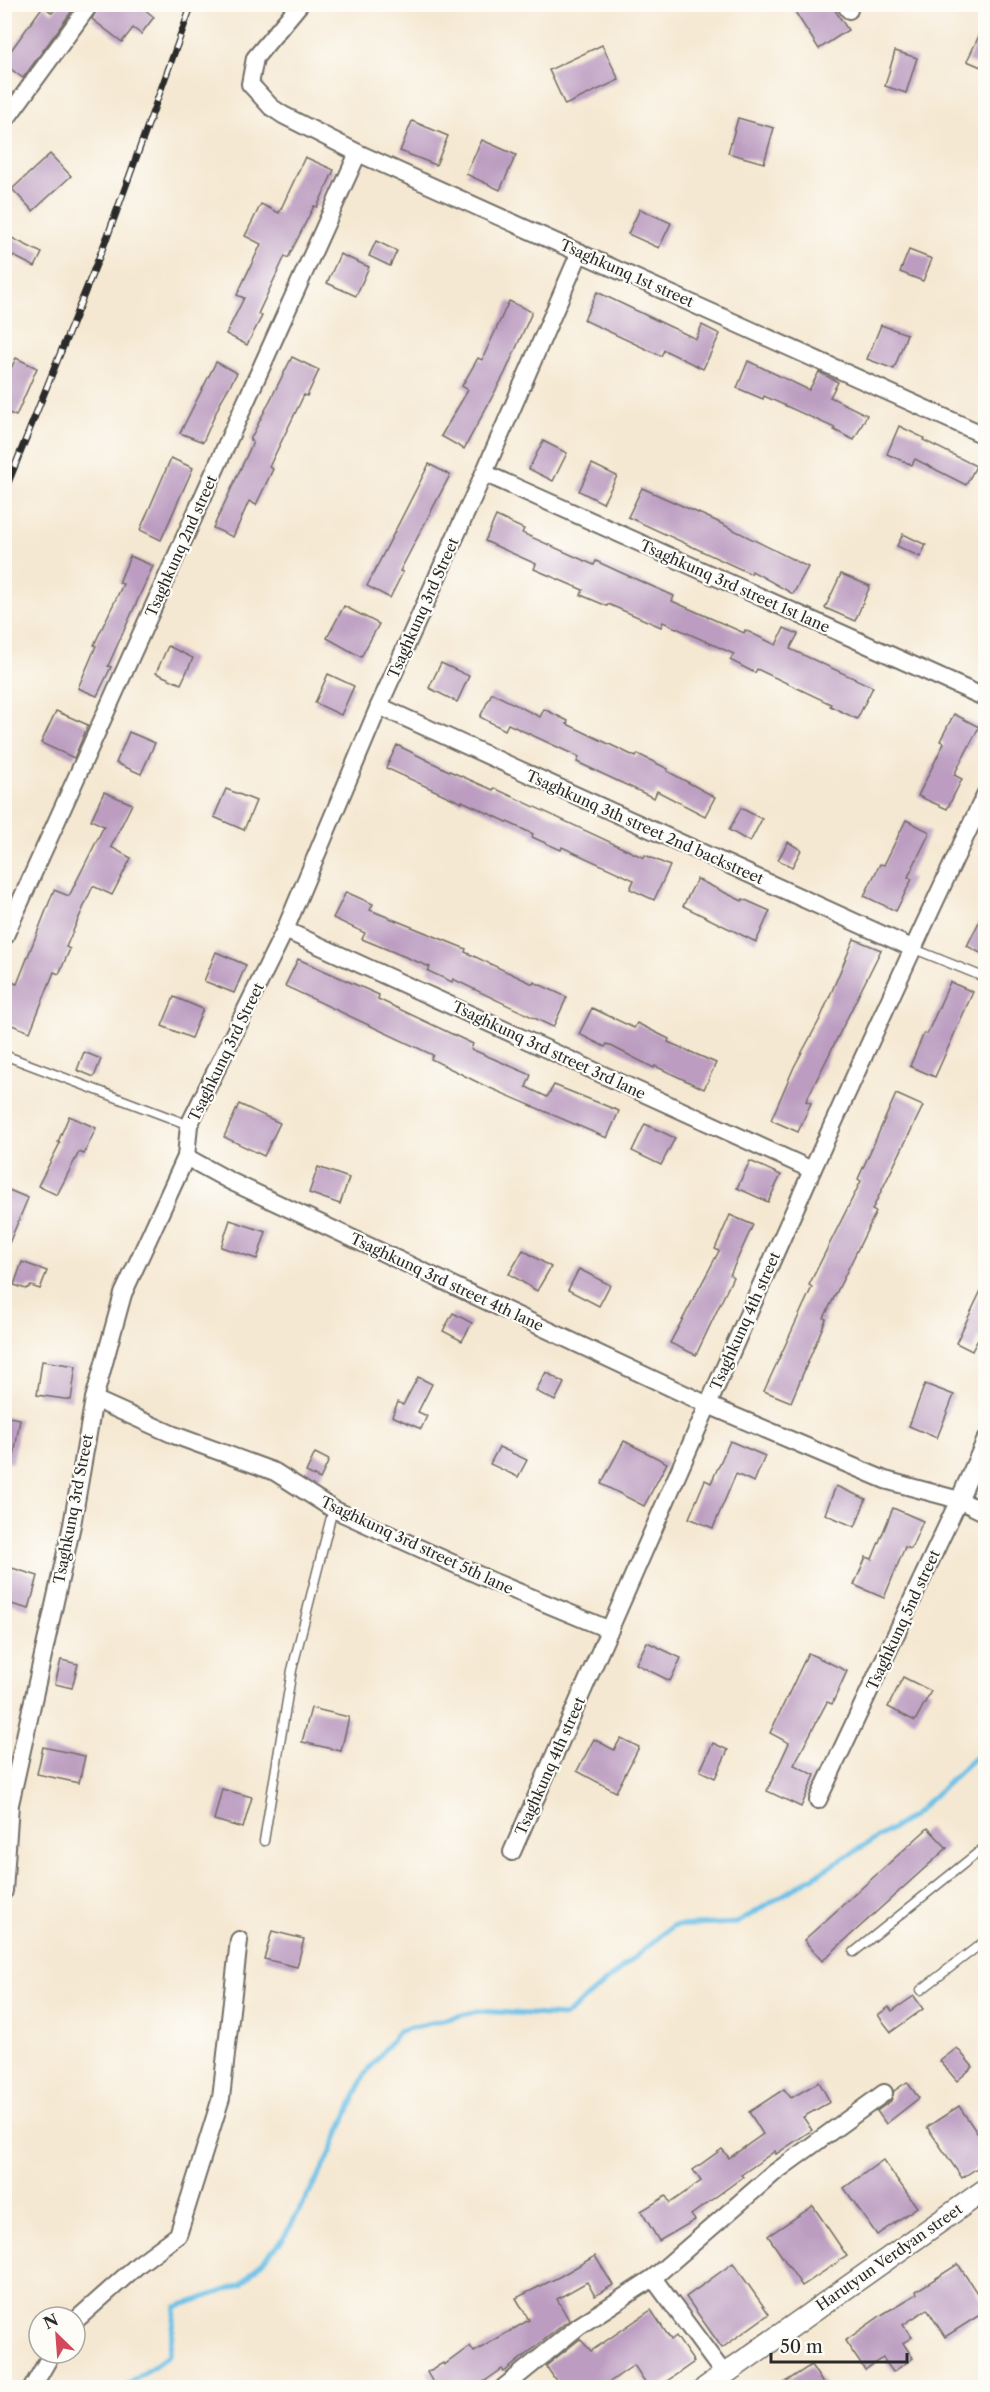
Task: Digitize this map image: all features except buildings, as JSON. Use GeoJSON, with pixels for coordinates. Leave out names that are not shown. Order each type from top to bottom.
{"type":"FeatureCollection","features":[{"type":"Feature","properties":{"kind":"street"},"geometry":{"type":"LineString","coordinates":[[4,122],[90,4]]}},
{"type":"Feature","properties":{"kind":"street","name":"Tsaghkunq 1st street"},"geometry":{"type":"LineString","coordinates":[[300,4],[255,58],[250,84],[271,107],[283,115],[358,153],[986,436]]}},
{"type":"Feature","properties":{"kind":"street","name":"Tsaghkunq 2nd street"},"geometry":{"type":"LineString","coordinates":[[4,939],[358,153]]}},
{"type":"Feature","properties":{"kind":"street","name":"Tsaghkunq 3rd Street"},"geometry":{"type":"LineString","coordinates":[[4,1891],[10,1804],[72,1525],[94,1399],[123,1294],[186,1157],[189,1125],[285,930],[379,706],[580,252]]}},
{"type":"Feature","properties":{"kind":"street","name":"Tsaghkunq 3rd street 1st lane"},"geometry":{"type":"LineString","coordinates":[[484,473],[986,698]]}},
{"type":"Feature","properties":{"kind":"street","name":"Tsaghkunq 3th street 2nd backstreet"},"geometry":{"type":"LineString","coordinates":[[379,706],[912,948]]}},
{"type":"Feature","properties":{"kind":"street","name":"Tsaghkunq 4th street"},"geometry":{"type":"LineString","coordinates":[[512,1852],[812,1170],[912,948],[986,793]]}},
{"type":"Feature","properties":{"kind":"street","name":"Tsaghkunq 3rd street 3rd lane"},"geometry":{"type":"LineString","coordinates":[[285,930],[812,1170]]}},
{"type":"Feature","properties":{"kind":"street","name":"Tsaghkunq 3rd street 4th lane"},"geometry":{"type":"LineString","coordinates":[[186,1157],[230,1181],[708,1405],[885,1480],[959,1500],[986,1514]]}},
{"type":"Feature","properties":{"kind":"street","name":"Tsaghkunq 3rd street 5th lane"},"geometry":{"type":"LineString","coordinates":[[94,1399],[174,1435],[275,1472],[333,1509],[494,1582],[610,1630]]}},
{"type":"Feature","properties":{"kind":"street","name":"Tsaghkunq 5nd street"},"geometry":{"type":"LineString","coordinates":[[818,1800],[986,1439]]}},
{"type":"Feature","properties":{"kind":"street"},"geometry":{"type":"LineString","coordinates":[[87,2310],[139,2264],[178,2235],[221,2098],[239,1940]]}},
{"type":"Feature","properties":{"kind":"street"},"geometry":{"type":"LineString","coordinates":[[503,2388],[579,2325],[653,2278],[774,2174],[884,2093]]}},
{"type":"Feature","properties":{"kind":"street","name":"Harutyun Verdyan street"},"geometry":{"type":"LineString","coordinates":[[705,2388],[986,2189]]}},
{"type":"Feature","properties":{"kind":"street"},"geometry":{"type":"LineString","coordinates":[[653,2278],[723,2374]]}},
{"type":"Feature","properties":{"kind":"street"},"geometry":{"type":"LineString","coordinates":[[32,2388],[45,2365]]}},
{"type":"Feature","properties":{"kind":"lane"},"geometry":{"type":"LineString","coordinates":[[912,948],[986,978]]}},
{"type":"Feature","properties":{"kind":"lane"},"geometry":{"type":"LineString","coordinates":[[4,1055],[189,1125]]}},
{"type":"Feature","properties":{"kind":"lane"},"geometry":{"type":"LineString","coordinates":[[264,1841],[292,1670],[333,1509]]}},
{"type":"Feature","properties":{"kind":"lane"},"geometry":{"type":"LineString","coordinates":[[854,1952],[981,1850],[986,1858]]}},
{"type":"Feature","properties":{"kind":"lane"},"geometry":{"type":"LineString","coordinates":[[921,1990],[986,1940]]}},
{"type":"Feature","properties":{"kind":"waterway"},"geometry":{"type":"LineString","coordinates":[[124,2388],[169,2355],[176,2307],[241,2285],[283,2239],[326,2163],[365,2074],[399,2031],[478,2011],[565,2016],[672,1926],[737,1923],[911,1817],[986,1747]]}},
{"type":"Feature","properties":{"kind":"railway"},"geometry":{"type":"LineString","coordinates":[[4,493],[108,235],[192,4]]}}]}
